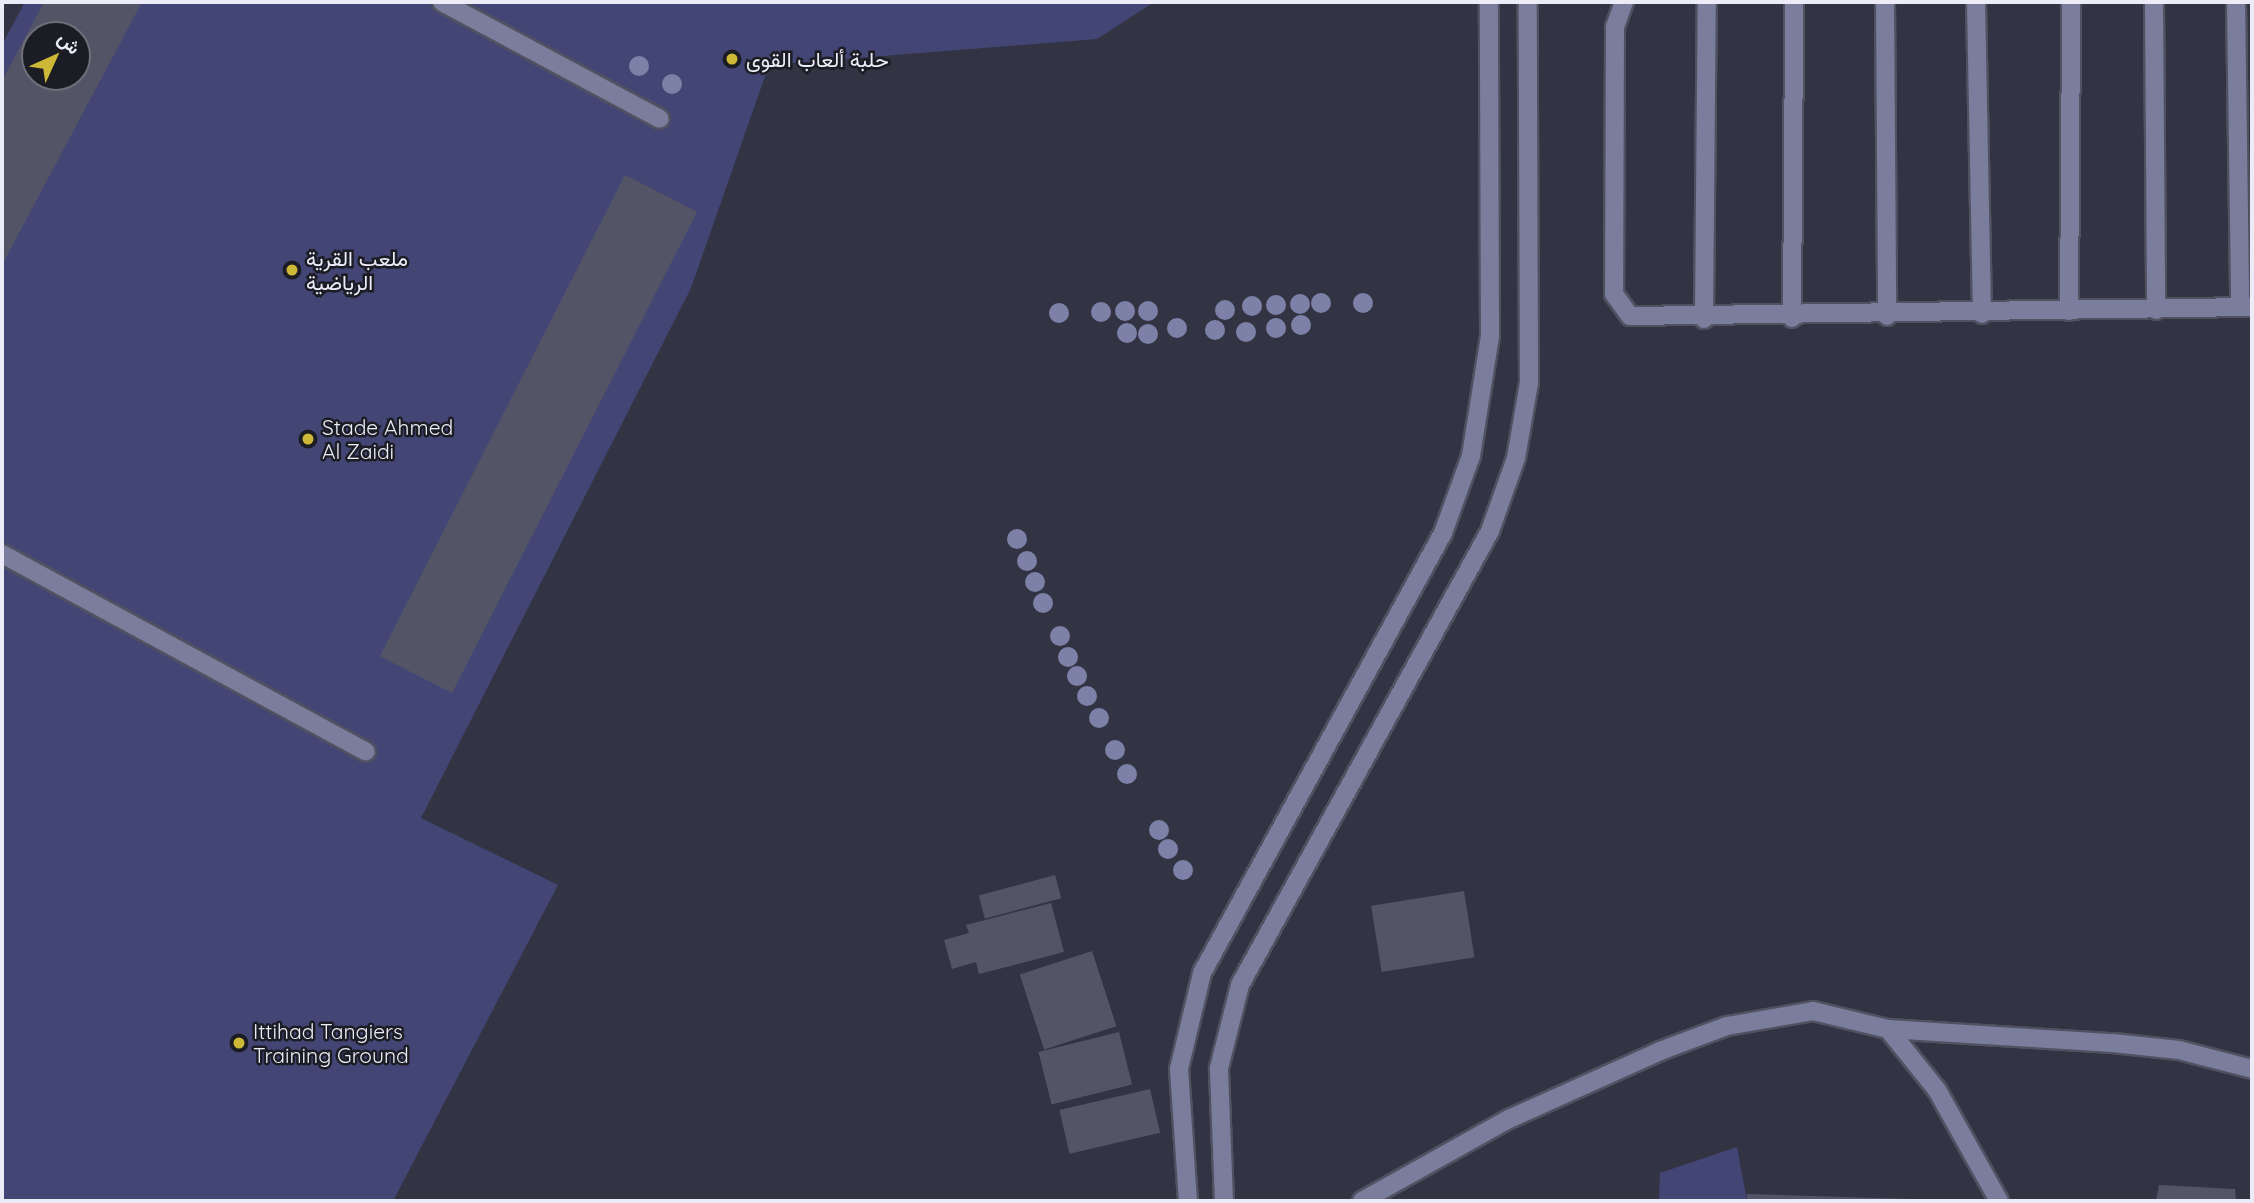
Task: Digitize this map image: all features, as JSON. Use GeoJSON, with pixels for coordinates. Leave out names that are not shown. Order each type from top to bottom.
{"type":"FeatureCollection","features":[{"type":"Feature","properties":{"kind":"street"},"geometry":{"type":"LineString","coordinates":[[442,2],[660,118]]}},
{"type":"Feature","properties":{"kind":"street"},"geometry":{"type":"LineString","coordinates":[[1188,1201],[1179,1069],[1202,973],[1443,533],[1471,456],[1490,336],[1489,2]]}},
{"type":"Feature","properties":{"kind":"street"},"geometry":{"type":"LineString","coordinates":[[1224,1201],[1219,1068],[1240,985],[1490,531],[1516,458],[1529,383],[1528,2]]}},
{"type":"Feature","properties":{"kind":"street"},"geometry":{"type":"LineString","coordinates":[[1624,2],[1615,27],[1614,294],[1622,310],[1638,320],[2246,307],[2236,2]]}},
{"type":"Feature","properties":{"kind":"street"},"geometry":{"type":"LineString","coordinates":[[1704,319],[1707,2]]}},
{"type":"Feature","properties":{"kind":"street"},"geometry":{"type":"LineString","coordinates":[[1792,318],[1794,2]]}},
{"type":"Feature","properties":{"kind":"street"},"geometry":{"type":"LineString","coordinates":[[1885,2],[1887,316]]}},
{"type":"Feature","properties":{"kind":"street"},"geometry":{"type":"LineString","coordinates":[[1976,2],[1982,314]]}},
{"type":"Feature","properties":{"kind":"street"},"geometry":{"type":"LineString","coordinates":[[2070,311],[2071,2]]}},
{"type":"Feature","properties":{"kind":"street"},"geometry":{"type":"LineString","coordinates":[[2154,2],[2156,310]]}},
{"type":"Feature","properties":{"kind":"street"},"geometry":{"type":"LineString","coordinates":[[2,554],[366,752]]}},
{"type":"Feature","properties":{"kind":"street"},"geometry":{"type":"LineString","coordinates":[[1362,1201],[1509,1119],[1727,1026],[1814,1011],[1888,1029],[2126,1044],[2252,1069]]}},
{"type":"Feature","properties":{"kind":"street"},"geometry":{"type":"LineString","coordinates":[[1888,1029],[1937,1090],[1999,1201]]}},
{"type":"Feature","properties":{"kind":"shaded area","name":"Stade Ahmed Al Zaidi"},"geometry":{"type":"Polygon","coordinates":[[[25,2],[1154,2],[1097,39],[769,65],[691,288],[421,818],[558,885],[393,1201],[2,1201],[2,45],[25,2]]]}},
{"type":"Feature","properties":{"kind":"shaded area"},"geometry":{"type":"Polygon","coordinates":[[[1737,1147],[1747,1201],[1659,1201],[1660,1173],[1737,1147]]]}},
{"type":"Feature","properties":{"kind":"building"},"geometry":{"type":"Polygon","coordinates":[[[44,2],[142,2],[2,265],[2,81],[21,45],[21,91],[91,91],[91,21],[34,21],[44,2]]]}},
{"type":"Feature","properties":{"kind":"building"},"geometry":{"type":"Polygon","coordinates":[[[625,175],[697,212],[452,693],[380,656],[625,175]]]}},
{"type":"Feature","properties":{"kind":"building"},"geometry":{"type":"Polygon","coordinates":[[[1055,875],[1061,898],[985,919],[979,895],[1055,875]]]}},
{"type":"Feature","properties":{"kind":"building"},"geometry":{"type":"Polygon","coordinates":[[[1464,891],[1474,957],[1382,972],[1371,906],[1464,891]]]}},
{"type":"Feature","properties":{"kind":"building"},"geometry":{"type":"Polygon","coordinates":[[[1051,903],[1064,952],[979,974],[976,962],[952,969],[944,940],[969,933],[966,925],[1051,903]]]}},
{"type":"Feature","properties":{"kind":"building"},"geometry":{"type":"Polygon","coordinates":[[[1092,951],[1116,1026],[1044,1050],[1020,974],[1092,951]]]}},
{"type":"Feature","properties":{"kind":"building"},"geometry":{"type":"Polygon","coordinates":[[[1119,1032],[1132,1084],[1052,1104],[1038,1052],[1119,1032]]]}},
{"type":"Feature","properties":{"kind":"building"},"geometry":{"type":"Polygon","coordinates":[[[1150,1089],[1160,1133],[1070,1154],[1059,1110],[1150,1089]]]}},
{"type":"Feature","properties":{"kind":"building"},"geometry":{"type":"Polygon","coordinates":[[[2159,1185],[2235,1189],[2236,1201],[2156,1201],[2159,1185]]]}},
{"type":"Feature","properties":{"kind":"building"},"geometry":{"type":"Polygon","coordinates":[[[1747,1194],[1913,1199],[1913,1201],[1747,1201],[1747,1194]]]}},
{"type":"Feature","properties":{"kind":"place","name":"حلبة ألعاب القوى"},"geometry":{"type":"Point","coordinates":[732,59]}},
{"type":"Feature","properties":{"kind":"place","name":"ملعب القرية الرياضية"},"geometry":{"type":"Point","coordinates":[292,270]}},
{"type":"Feature","properties":{"kind":"place","name":"Stade Ahmed Al Zaidi"},"geometry":{"type":"Point","coordinates":[308,439]}},
{"type":"Feature","properties":{"kind":"place","name":"Ittihad Tangiers Training Ground"},"geometry":{"type":"Point","coordinates":[239,1043]}}]}
